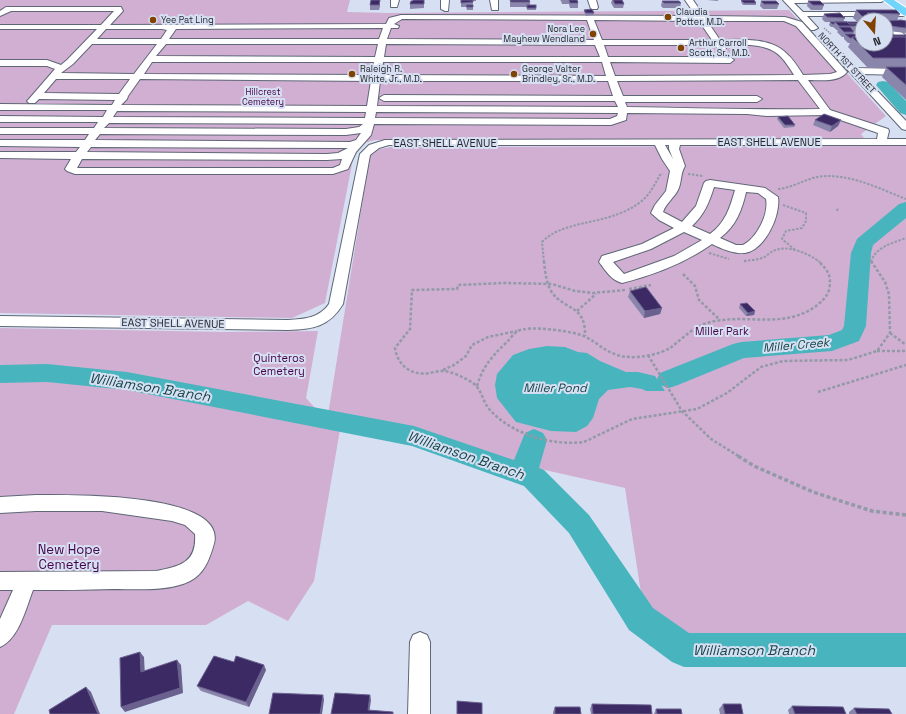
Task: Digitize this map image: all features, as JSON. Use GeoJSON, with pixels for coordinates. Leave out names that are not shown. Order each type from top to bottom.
{"type":"FeatureCollection","features":[{"type":"Feature","properties":{"kind":"main road"},"geometry":{"type":"LineString","coordinates":[[888,0],[906,13]]}},
{"type":"Feature","properties":{"kind":"street"},"geometry":{"type":"LineString","coordinates":[[445,0],[445,9]]}},
{"type":"Feature","properties":{"kind":"street"},"geometry":{"type":"LineString","coordinates":[[690,0],[756,99],[767,113]]}},
{"type":"Feature","properties":{"kind":"street"},"geometry":{"type":"LineString","coordinates":[[787,1],[881,0]]}},
{"type":"Feature","properties":{"kind":"street","name":"NORTH 1ST STREET"},"geometry":{"type":"LineString","coordinates":[[787,1],[802,14],[906,127]]}},
{"type":"Feature","properties":{"kind":"street"},"geometry":{"type":"LineString","coordinates":[[0,14],[9,9],[118,9],[119,11],[91,41],[57,73],[17,119],[2,133]]}},
{"type":"Feature","properties":{"kind":"street"},"geometry":{"type":"LineString","coordinates":[[802,14],[906,13]]}},
{"type":"Feature","properties":{"kind":"street"},"geometry":{"type":"LineString","coordinates":[[0,155],[328,158],[340,156],[350,152],[366,134],[369,122],[370,101],[381,51],[392,20],[401,18],[730,60]]}},
{"type":"Feature","properties":{"kind":"street"},"geometry":{"type":"LineString","coordinates":[[144,67],[381,51],[599,43],[708,27],[777,19],[796,23],[842,72],[839,75],[830,77],[742,78],[599,43]]}},
{"type":"Feature","properties":{"kind":"street"},"geometry":{"type":"LineString","coordinates":[[57,73],[137,77],[381,51],[403,26]]}},
{"type":"Feature","properties":{"kind":"street"},"geometry":{"type":"LineString","coordinates":[[896,26],[906,40]]}},
{"type":"Feature","properties":{"kind":"street"},"geometry":{"type":"LineString","coordinates":[[0,27],[103,28],[381,51]]}},
{"type":"Feature","properties":{"kind":"street"},"geometry":{"type":"LineString","coordinates":[[646,27],[708,27]]}},
{"type":"Feature","properties":{"kind":"street"},"geometry":{"type":"LineString","coordinates":[[157,50],[381,51],[599,43],[708,27]]}},
{"type":"Feature","properties":{"kind":"street"},"geometry":{"type":"LineString","coordinates":[[167,34],[157,50],[78,156],[71,169],[75,171],[333,172],[341,170],[347,165],[350,152]]}},
{"type":"Feature","properties":{"kind":"street"},"geometry":{"type":"LineString","coordinates":[[91,41],[167,34],[381,51]]}},
{"type":"Feature","properties":{"kind":"street"},"geometry":{"type":"LineString","coordinates":[[894,40],[906,40]]}},
{"type":"Feature","properties":{"kind":"street"},"geometry":{"type":"LineString","coordinates":[[599,43],[736,68]]}},
{"type":"Feature","properties":{"kind":"street"},"geometry":{"type":"LineString","coordinates":[[0,119],[611,122],[622,118],[624,109],[599,43]]}},
{"type":"Feature","properties":{"kind":"street"},"geometry":{"type":"LineString","coordinates":[[150,59],[599,43],[721,47],[750,43],[765,45],[778,50],[784,55],[827,112]]}},
{"type":"Feature","properties":{"kind":"street"},"geometry":{"type":"LineString","coordinates":[[0,63],[47,63],[56,65],[57,73]]}},
{"type":"Feature","properties":{"kind":"street"},"geometry":{"type":"LineString","coordinates":[[854,71],[906,72]]}},
{"type":"Feature","properties":{"kind":"street"},"geometry":{"type":"LineString","coordinates":[[36,96],[138,97]]}},
{"type":"Feature","properties":{"kind":"street"},"geometry":{"type":"LineString","coordinates":[[0,107],[114,107],[370,101],[619,98],[756,99]]}},
{"type":"Feature","properties":{"kind":"street"},"geometry":{"type":"LineString","coordinates":[[370,101],[624,109],[747,110],[767,113],[827,112],[883,137],[906,127]]}},
{"type":"Feature","properties":{"kind":"street"},"geometry":{"type":"LineString","coordinates":[[2,133],[97,131],[346,132],[362,130],[369,122]]}},
{"type":"Feature","properties":{"kind":"street","name":"EAST SHELL AVENUE"},"geometry":{"type":"LineString","coordinates":[[0,321],[309,324],[321,320],[331,312],[336,304],[364,154],[378,144],[389,142],[675,143],[883,137],[906,142]]}},
{"type":"Feature","properties":{"kind":"street"},"geometry":{"type":"LineString","coordinates":[[0,143],[351,145],[360,142]]}},
{"type":"Feature","properties":{"kind":"street"},"geometry":{"type":"LineString","coordinates":[[659,143],[667,160],[676,171]]}},
{"type":"Feature","properties":{"kind":"street"},"geometry":{"type":"LineString","coordinates":[[675,143],[674,149],[680,166],[676,171],[675,182],[672,189],[658,208],[657,213],[685,227],[711,239],[731,247],[745,249],[751,247],[765,228],[774,201],[772,197],[761,190],[710,183],[702,207],[685,227],[666,238],[634,251],[606,259],[606,262],[616,275],[622,279],[672,263],[697,250],[711,239],[724,230],[735,214],[741,188]]}},
{"type":"Feature","properties":{"kind":"street"},"geometry":{"type":"LineString","coordinates":[[0,505],[36,503],[102,503],[172,513],[191,519],[204,530],[205,544],[198,562],[185,574],[156,580],[0,581]]}},
{"type":"Feature","properties":{"kind":"street"},"geometry":{"type":"LineString","coordinates":[[0,637],[9,624],[27,581]]}},
{"type":"Feature","properties":{"kind":"street"},"geometry":{"type":"LineString","coordinates":[[420,642],[420,714]]}},
{"type":"Feature","properties":{"kind":"path"},"geometry":{"type":"LineString","coordinates":[[780,189],[782,194]]}},
{"type":"Feature","properties":{"kind":"path"},"geometry":{"type":"LineString","coordinates":[[901,197],[906,199]]}},
{"type":"Feature","properties":{"kind":"path"},"geometry":{"type":"LineString","coordinates":[[782,204],[806,213],[806,221],[802,228],[786,231],[782,239],[795,250]]}},
{"type":"Feature","properties":{"kind":"path"},"geometry":{"type":"LineString","coordinates":[[877,351],[890,333],[889,294],[885,282],[871,261],[873,254],[884,247],[906,238]]}},
{"type":"Feature","properties":{"kind":"path"},"geometry":{"type":"LineString","coordinates":[[651,285],[597,294],[575,291],[562,285],[548,284],[474,284],[458,285],[457,289],[412,290],[410,329],[395,348],[395,356],[400,365],[410,372],[427,373],[443,370],[454,365],[466,356],[472,345],[488,337],[544,328],[585,336],[604,350],[618,355],[629,357],[648,355],[668,349],[691,331],[704,324],[720,320],[777,320],[793,316],[810,310],[822,301],[828,293],[830,282],[828,272],[819,261],[807,254],[795,250],[783,249],[773,251],[764,258],[751,261],[740,261]]}},
{"type":"Feature","properties":{"kind":"path"},"geometry":{"type":"LineString","coordinates":[[697,250],[732,260]]}},
{"type":"Feature","properties":{"kind":"path"},"geometry":{"type":"LineString","coordinates":[[683,274],[695,286],[699,300],[720,320]]}},
{"type":"Feature","properties":{"kind":"path"},"geometry":{"type":"LineString","coordinates":[[577,311],[597,294]]}},
{"type":"Feature","properties":{"kind":"path"},"geometry":{"type":"LineString","coordinates":[[477,386],[480,375],[489,359],[518,331]]}},
{"type":"Feature","properties":{"kind":"path"},"geometry":{"type":"LineString","coordinates":[[890,333],[906,345]]}},
{"type":"Feature","properties":{"kind":"path"},"geometry":{"type":"LineString","coordinates":[[443,370],[455,374],[477,386],[487,406],[501,420],[516,429],[542,437],[577,444],[632,419],[697,409],[727,393],[761,367],[783,361],[848,360],[877,351],[906,351]]}},
{"type":"Feature","properties":{"kind":"path"},"geometry":{"type":"LineString","coordinates":[[648,355],[682,411],[711,439],[754,466],[820,494],[872,511],[906,515]]}},
{"type":"Feature","properties":{"kind":"path"},"geometry":{"type":"LineString","coordinates":[[818,392],[906,365]]}},
{"type":"Feature","properties":{"kind":"green space","name":"Hillcrest Cemetery"},"geometry":{"type":"Polygon","coordinates":[[[0,0],[350,0],[347,12],[389,13],[789,10],[886,116],[861,134],[864,138],[375,140],[364,143],[354,154],[325,303],[292,318],[0,313],[0,0]]]}},
{"type":"Feature","properties":{"kind":"green space","name":"Miller Park"},"geometry":{"type":"Polygon","coordinates":[[[906,146],[906,653],[649,646],[625,488],[341,424],[314,581],[288,621],[248,601],[206,625],[52,625],[14,714],[0,714],[0,328],[227,332],[318,331],[306,398],[327,421],[370,155],[375,150],[391,147],[906,146]]]}},
{"type":"Feature","properties":{"kind":"water","name":"Miller Pond"},"geometry":{"type":"Polygon","coordinates":[[[547,346],[565,347],[578,352],[587,353],[600,361],[626,372],[638,372],[655,376],[665,391],[646,391],[630,387],[608,390],[599,399],[593,418],[587,426],[576,432],[551,431],[516,422],[497,398],[495,385],[497,374],[513,355],[529,349],[547,346]]]}},
{"type":"Feature","properties":{"kind":"building"},"geometry":{"type":"Polygon","coordinates":[[[371,0],[380,0],[379,5],[370,5],[371,0]]]}},
{"type":"Feature","properties":{"kind":"building"},"geometry":{"type":"Polygon","coordinates":[[[413,0],[424,0],[424,4],[410,4],[413,0]]]}},
{"type":"Feature","properties":{"kind":"building"},"geometry":{"type":"Polygon","coordinates":[[[461,0],[473,0],[473,2],[461,3],[461,0]]]}},
{"type":"Feature","properties":{"kind":"building"},"geometry":{"type":"Polygon","coordinates":[[[510,0],[529,0],[530,2],[511,2],[510,0]]]}},
{"type":"Feature","properties":{"kind":"building"},"geometry":{"type":"Polygon","coordinates":[[[569,0],[577,0],[578,3],[570,3],[569,0]]]}},
{"type":"Feature","properties":{"kind":"building"},"geometry":{"type":"Polygon","coordinates":[[[613,0],[622,0],[624,4],[615,4],[613,0]]]}},
{"type":"Feature","properties":{"kind":"building"},"geometry":{"type":"Polygon","coordinates":[[[741,0],[754,0],[756,3],[744,3],[741,0]]]}},
{"type":"Feature","properties":{"kind":"building"},"geometry":{"type":"Polygon","coordinates":[[[662,1],[679,1],[681,3],[664,3],[662,1]]]}},
{"type":"Feature","properties":{"kind":"building"},"geometry":{"type":"Polygon","coordinates":[[[761,1],[776,1],[779,4],[764,4],[761,1]]]}},
{"type":"Feature","properties":{"kind":"building"},"geometry":{"type":"Polygon","coordinates":[[[808,1],[820,1],[824,5],[813,5],[808,1]]]}},
{"type":"Feature","properties":{"kind":"building"},"geometry":{"type":"Polygon","coordinates":[[[466,5],[473,5],[473,7],[467,7],[466,5]]]}},
{"type":"Feature","properties":{"kind":"building"},"geometry":{"type":"Polygon","coordinates":[[[527,5],[536,5],[536,8],[527,8],[527,5]]]}},
{"type":"Feature","properties":{"kind":"building"},"geometry":{"type":"Polygon","coordinates":[[[592,9],[594,13],[586,13],[584,10],[592,9]]]}},
{"type":"Feature","properties":{"kind":"building"},"geometry":{"type":"Polygon","coordinates":[[[856,10],[896,10],[900,14],[894,14],[894,12],[858,12],[856,10]]]}},
{"type":"Feature","properties":{"kind":"building"},"geometry":{"type":"Polygon","coordinates":[[[840,13],[845,18],[827,17],[824,14],[840,13]]]}},
{"type":"Feature","properties":{"kind":"building"},"geometry":{"type":"Polygon","coordinates":[[[894,20],[906,21],[906,28],[894,26],[894,20]]]}},
{"type":"Feature","properties":{"kind":"building"},"geometry":{"type":"Polygon","coordinates":[[[835,22],[847,22],[849,24],[854,24],[854,26],[839,26],[835,22]]]}},
{"type":"Feature","properties":{"kind":"building"},"geometry":{"type":"Polygon","coordinates":[[[847,22],[854,22],[854,24],[849,24],[847,22]]]}},
{"type":"Feature","properties":{"kind":"building"},"geometry":{"type":"Polygon","coordinates":[[[839,27],[850,27],[854,32],[844,32],[839,27]]]}},
{"type":"Feature","properties":{"kind":"building"},"geometry":{"type":"Polygon","coordinates":[[[845,34],[854,34],[854,37],[850,38],[845,34]]]}},
{"type":"Feature","properties":{"kind":"building"},"geometry":{"type":"Polygon","coordinates":[[[894,35],[906,35],[906,37],[894,37],[894,35]]]}},
{"type":"Feature","properties":{"kind":"building"},"geometry":{"type":"Polygon","coordinates":[[[894,37],[906,37],[906,58],[873,58],[867,52],[894,52],[894,37]]]}},
{"type":"Feature","properties":{"kind":"building"},"geometry":{"type":"Polygon","coordinates":[[[886,67],[906,67],[906,85],[886,67]]]}},
{"type":"Feature","properties":{"kind":"building"},"geometry":{"type":"Polygon","coordinates":[[[824,114],[841,120],[832,126],[815,120],[824,114]]]}},
{"type":"Feature","properties":{"kind":"building"},"geometry":{"type":"Polygon","coordinates":[[[788,116],[795,125],[785,125],[778,117],[788,116]]]}},
{"type":"Feature","properties":{"kind":"building"},"geometry":{"type":"Polygon","coordinates":[[[646,287],[662,308],[645,311],[630,291],[646,287]]]}},
{"type":"Feature","properties":{"kind":"building"},"geometry":{"type":"Polygon","coordinates":[[[747,303],[755,311],[748,313],[740,304],[747,303]]]}},
{"type":"Feature","properties":{"kind":"building"},"geometry":{"type":"Polygon","coordinates":[[[140,652],[141,672],[177,660],[180,688],[121,707],[120,658],[140,652]]]}},
{"type":"Feature","properties":{"kind":"building"},"geometry":{"type":"Polygon","coordinates":[[[214,656],[234,662],[236,656],[264,665],[246,702],[197,686],[214,656]]]}},
{"type":"Feature","properties":{"kind":"building"},"geometry":{"type":"Polygon","coordinates":[[[86,687],[98,714],[50,714],[49,710],[86,687]]]}},
{"type":"Feature","properties":{"kind":"building"},"geometry":{"type":"Polygon","coordinates":[[[273,693],[323,695],[320,714],[269,714],[273,693]]]}},
{"type":"Feature","properties":{"kind":"building"},"geometry":{"type":"Polygon","coordinates":[[[335,693],[370,695],[368,710],[393,712],[393,714],[331,714],[335,693]]]}},
{"type":"Feature","properties":{"kind":"building"},"geometry":{"type":"Polygon","coordinates":[[[457,701],[482,703],[482,714],[457,714],[457,701]]]}},
{"type":"Feature","properties":{"kind":"building"},"geometry":{"type":"Polygon","coordinates":[[[592,704],[651,705],[652,714],[593,714],[592,704]]]}},
{"type":"Feature","properties":{"kind":"building"},"geometry":{"type":"Polygon","coordinates":[[[723,704],[741,704],[743,714],[725,714],[723,704]]]}},
{"type":"Feature","properties":{"kind":"building"},"geometry":{"type":"Polygon","coordinates":[[[792,706],[843,707],[846,714],[795,714],[792,706]]]}},
{"type":"Feature","properties":{"kind":"building"},"geometry":{"type":"Polygon","coordinates":[[[555,707],[580,707],[581,714],[555,714],[555,707]]]}},
{"type":"Feature","properties":{"kind":"building"},"geometry":{"type":"Polygon","coordinates":[[[854,708],[889,709],[892,714],[857,714],[854,708]]]}},
{"type":"Feature","properties":{"kind":"building"},"geometry":{"type":"Polygon","coordinates":[[[656,709],[681,709],[682,714],[657,714],[656,709]]]}},
{"type":"Feature","properties":{"kind":"waterway","name":"Miller Creek"},"geometry":{"type":"LineString","coordinates":[[883,85],[906,110]]}},
{"type":"Feature","properties":{"kind":"waterway","name":"Miller Creek"},"geometry":{"type":"LineString","coordinates":[[669,379],[741,350],[832,343],[851,335],[855,326],[861,253],[864,243],[906,208]]}},
{"type":"Feature","properties":{"kind":"waterway","name":"Williamson Branch"},"geometry":{"type":"LineString","coordinates":[[0,374],[47,373],[127,381],[414,436],[534,478],[579,524],[641,619],[684,650],[906,650]]}},
{"type":"Feature","properties":{"kind":"waterway"},"geometry":{"type":"LineString","coordinates":[[523,474],[534,440]]}},
{"type":"Feature","properties":{"kind":"place","name":"Claudia Potter, M.D."},"geometry":{"type":"Point","coordinates":[668,17]}},
{"type":"Feature","properties":{"kind":"place","name":"Yee Pat Ling"},"geometry":{"type":"Point","coordinates":[153,20]}},
{"type":"Feature","properties":{"kind":"place","name":"Nora Lee Mayhew Wendland"},"geometry":{"type":"Point","coordinates":[593,34]}},
{"type":"Feature","properties":{"kind":"place","name":"Arthur Carroll Scott, Sr., M.D."},"geometry":{"type":"Point","coordinates":[681,48]}},
{"type":"Feature","properties":{"kind":"place","name":"Raleigh R. White, Jr., M.D."},"geometry":{"type":"Point","coordinates":[352,74]}},
{"type":"Feature","properties":{"kind":"place","name":"George Valter Brindley, Sr., M.D."},"geometry":{"type":"Point","coordinates":[514,74]}},
{"type":"Feature","properties":{"kind":"park label","name":"Quinteros Cemetery"},"geometry":{"type":"Point","coordinates":[279,364]}},
{"type":"Feature","properties":{"kind":"park label","name":"New Hope Cemetery"},"geometry":{"type":"Point","coordinates":[69,556]}}]}
